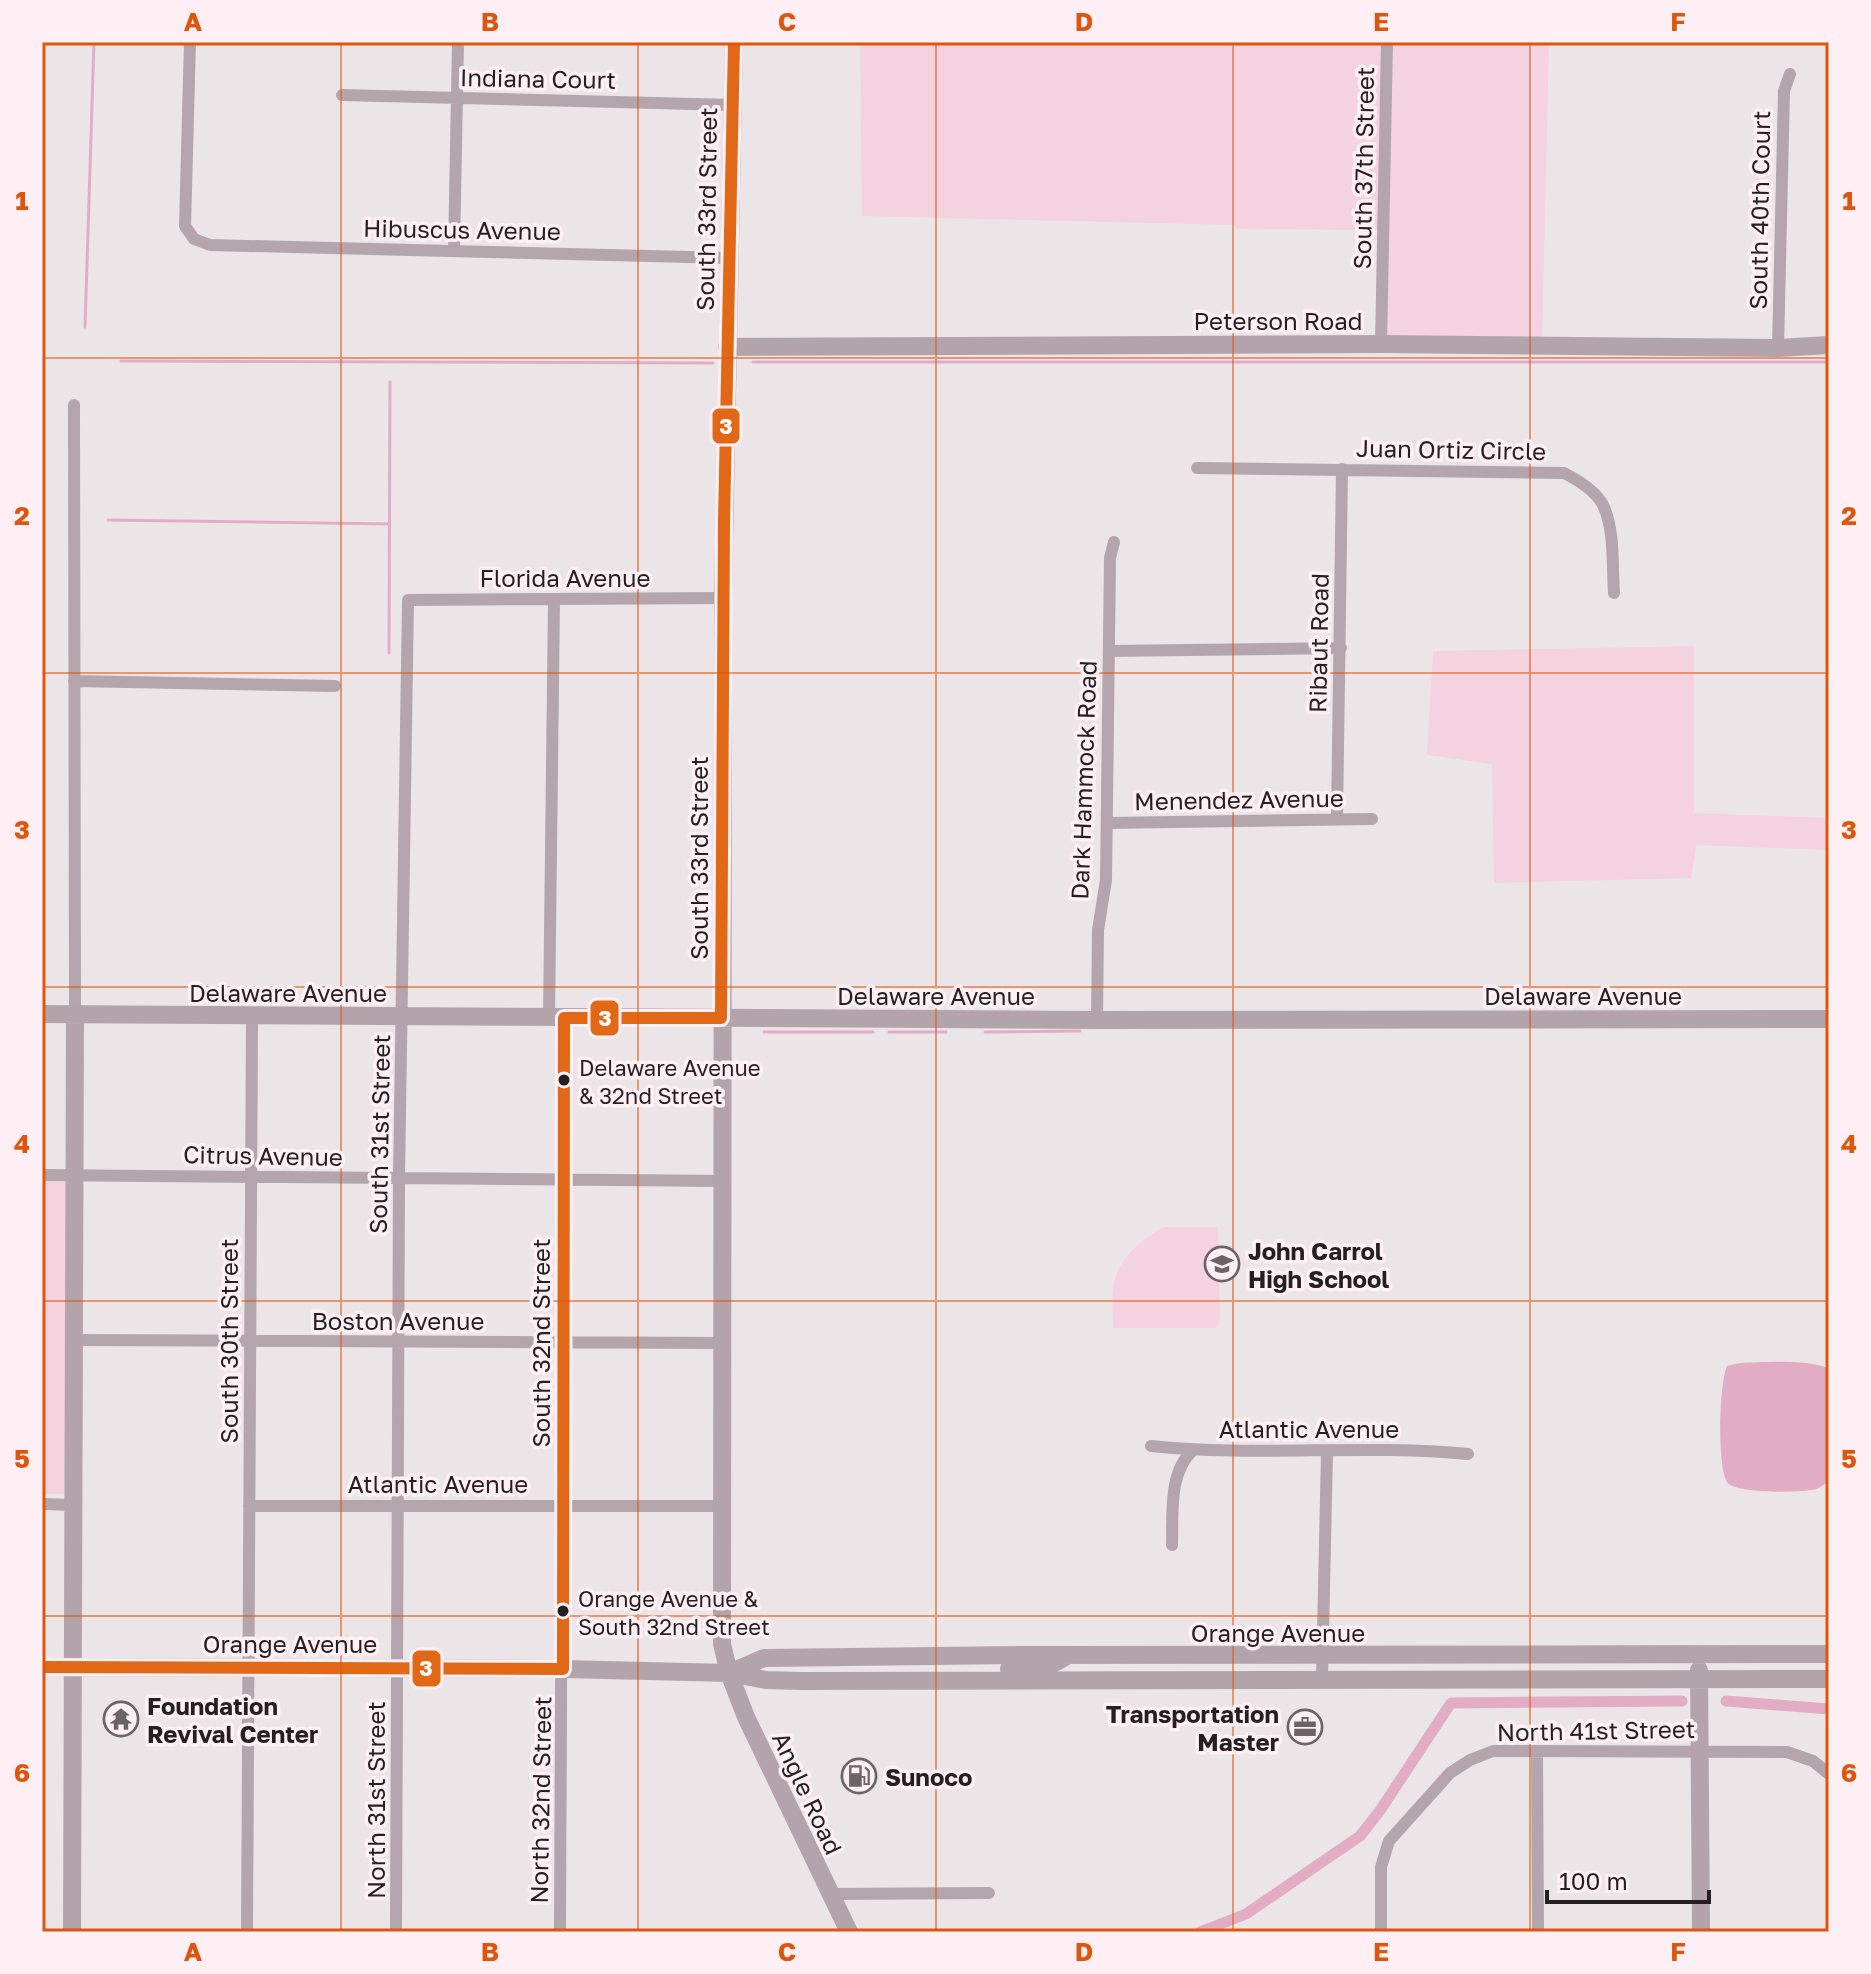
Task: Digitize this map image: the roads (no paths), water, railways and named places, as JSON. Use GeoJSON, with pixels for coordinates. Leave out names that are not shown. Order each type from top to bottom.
{"type":"FeatureCollection","features":[{"type":"Feature","properties":{"kind":"street","name":"Hibuscus Avenue"},"geometry":{"type":"LineString","coordinates":[[190,42],[185,226],[194,239],[210,245],[729,258]]}},
{"type":"Feature","properties":{"kind":"street"},"geometry":{"type":"LineString","coordinates":[[454,251],[458,42]]}},
{"type":"Feature","properties":{"kind":"street","name":"South 33rd Street"},"geometry":{"type":"LineString","coordinates":[[729,1673],[722,1644],[721,1018],[723,598],[734,42]]}},
{"type":"Feature","properties":{"kind":"street","name":"South 37th Street"},"geometry":{"type":"LineString","coordinates":[[1381,344],[1387,42]]}},
{"type":"Feature","properties":{"kind":"street","name":"South 40th Court"},"geometry":{"type":"LineString","coordinates":[[1778,348],[1784,91],[1790,74]]}},
{"type":"Feature","properties":{"kind":"street","name":"Indiana Court"},"geometry":{"type":"LineString","coordinates":[[342,95],[733,105]]}},
{"type":"Feature","properties":{"kind":"street","name":"Peterson Road"},"geometry":{"type":"LineString","coordinates":[[727,347],[1381,344],[1778,348],[1829,345]]}},
{"type":"Feature","properties":{"kind":"street"},"geometry":{"type":"LineString","coordinates":[[72,1932],[74,405]]}},
{"type":"Feature","properties":{"kind":"street","name":"Juan Ortiz Circle"},"geometry":{"type":"LineString","coordinates":[[1197,468],[1564,473],[1583,484],[1602,504],[1610,536],[1614,593]]}},
{"type":"Feature","properties":{"kind":"street","name":"Ribaut Road"},"geometry":{"type":"LineString","coordinates":[[1337,818],[1342,469]]}},
{"type":"Feature","properties":{"kind":"street","name":"Dark Hammock Road"},"geometry":{"type":"LineString","coordinates":[[1097,1020],[1098,930],[1106,880],[1110,558],[1114,542]]}},
{"type":"Feature","properties":{"kind":"street","name":"Florida Avenue"},"geometry":{"type":"LineString","coordinates":[[408,600],[723,598]]}},
{"type":"Feature","properties":{"kind":"street","name":"South 32nd Street"},"geometry":{"type":"LineString","coordinates":[[554,599],[556,1018],[563,1178],[563,1669]]}},
{"type":"Feature","properties":{"kind":"street","name":"South 31st Street"},"geometry":{"type":"LineString","coordinates":[[397,1668],[399,1178],[408,600]]}},
{"type":"Feature","properties":{"kind":"street"},"geometry":{"type":"LineString","coordinates":[[1109,651],[1341,648]]}},
{"type":"Feature","properties":{"kind":"street"},"geometry":{"type":"LineString","coordinates":[[74,681],[335,686]]}},
{"type":"Feature","properties":{"kind":"street","name":"Menendez Avenue"},"geometry":{"type":"LineString","coordinates":[[1108,823],[1372,819]]}},
{"type":"Feature","properties":{"kind":"street","name":"Delaware Avenue"},"geometry":{"type":"LineString","coordinates":[[42,1014],[1097,1020],[1829,1019]]}},
{"type":"Feature","properties":{"kind":"street","name":"South 30th Street"},"geometry":{"type":"LineString","coordinates":[[247,1932],[252,1016]]}},
{"type":"Feature","properties":{"kind":"street","name":"Citrus Avenue"},"geometry":{"type":"LineString","coordinates":[[42,1175],[723,1181]]}},
{"type":"Feature","properties":{"kind":"street","name":"Boston Avenue"},"geometry":{"type":"LineString","coordinates":[[73,1340],[723,1343]]}},
{"type":"Feature","properties":{"kind":"street","name":"Atlantic Avenue"},"geometry":{"type":"LineString","coordinates":[[1151,1446],[1193,1450],[1420,1450],[1468,1454]]}},
{"type":"Feature","properties":{"kind":"street"},"geometry":{"type":"LineString","coordinates":[[1172,1545],[1176,1483],[1180,1466],[1193,1450]]}},
{"type":"Feature","properties":{"kind":"street"},"geometry":{"type":"LineString","coordinates":[[1322,1679],[1327,1452]]}},
{"type":"Feature","properties":{"kind":"street"},"geometry":{"type":"LineString","coordinates":[[42,1504],[73,1505]]}},
{"type":"Feature","properties":{"kind":"street","name":"Atlantic Avenue"},"geometry":{"type":"LineString","coordinates":[[249,1506],[722,1506]]}},
{"type":"Feature","properties":{"kind":"street","name":"Orange Avenue"},"geometry":{"type":"LineString","coordinates":[[729,1673],[764,1658],[1829,1654]]}},
{"type":"Feature","properties":{"kind":"street"},"geometry":{"type":"LineString","coordinates":[[949,1682],[965,1671],[1052,1666],[1067,1655]]}},
{"type":"Feature","properties":{"kind":"street"},"geometry":{"type":"LineString","coordinates":[[1699,1655],[1701,1932]]}},
{"type":"Feature","properties":{"kind":"street","name":"Orange Avenue"},"geometry":{"type":"LineString","coordinates":[[42,1667],[563,1669],[729,1673],[766,1680],[949,1682],[1829,1679]]}},
{"type":"Feature","properties":{"kind":"street","name":"North 31st Street"},"geometry":{"type":"LineString","coordinates":[[396,1932],[397,1668]]}},
{"type":"Feature","properties":{"kind":"street","name":"North 32nd Street"},"geometry":{"type":"LineString","coordinates":[[560,1932],[563,1669]]}},
{"type":"Feature","properties":{"kind":"street","name":"Angle Road"},"geometry":{"type":"LineString","coordinates":[[729,1673],[746,1717],[849,1932]]}},
{"type":"Feature","properties":{"kind":"street","name":"North 41st Street"},"geometry":{"type":"LineString","coordinates":[[1381,1932],[1381,1867],[1389,1841],[1450,1773],[1470,1760],[1493,1751],[1787,1752],[1813,1761],[1829,1774]]}},
{"type":"Feature","properties":{"kind":"street"},"geometry":{"type":"LineString","coordinates":[[1537,1751],[1538,1932]]}},
{"type":"Feature","properties":{"kind":"street"},"geometry":{"type":"LineString","coordinates":[[829,1894],[989,1893]]}},
{"type":"Feature","properties":{"kind":"waterway"},"geometry":{"type":"LineString","coordinates":[[85,327],[94,42]]}},
{"type":"Feature","properties":{"kind":"waterway"},"geometry":{"type":"LineString","coordinates":[[121,361],[713,363]]}},
{"type":"Feature","properties":{"kind":"waterway"},"geometry":{"type":"LineString","coordinates":[[753,362],[1829,362]]}},
{"type":"Feature","properties":{"kind":"waterway"},"geometry":{"type":"LineString","coordinates":[[389,653],[390,382]]}},
{"type":"Feature","properties":{"kind":"waterway"},"geometry":{"type":"LineString","coordinates":[[108,520],[390,524]]}},
{"type":"Feature","properties":{"kind":"waterway"},"geometry":{"type":"LineString","coordinates":[[985,1032],[1080,1031]]}},
{"type":"Feature","properties":{"kind":"waterway"},"geometry":{"type":"LineString","coordinates":[[764,1032],[873,1032]]}},
{"type":"Feature","properties":{"kind":"waterway"},"geometry":{"type":"LineString","coordinates":[[889,1032],[946,1032]]}},
{"type":"Feature","properties":{"kind":"waterway"},"geometry":{"type":"LineString","coordinates":[[1200,1932],[1246,1914],[1360,1836],[1451,1703],[1682,1701]]}},
{"type":"Feature","properties":{"kind":"waterway"},"geometry":{"type":"LineString","coordinates":[[1726,1701],[1829,1709]]}},
{"type":"Feature","properties":{"kind":"place","name":"Delaware Avenue & 32nd Street"},"geometry":{"type":"Point","coordinates":[564,1080]}},
{"type":"Feature","properties":{"kind":"place","name":"John Carrol High School"},"geometry":{"type":"Point","coordinates":[1222,1264]}},
{"type":"Feature","properties":{"kind":"place","name":"Orange Avenue & South 32nd Street"},"geometry":{"type":"Point","coordinates":[563,1611]}},
{"type":"Feature","properties":{"kind":"place","name":"Foundation Revival Center"},"geometry":{"type":"Point","coordinates":[121,1719]}},
{"type":"Feature","properties":{"kind":"place","name":"Transportation Master"},"geometry":{"type":"Point","coordinates":[1305,1727]}},
{"type":"Feature","properties":{"kind":"place","name":"Sunoco"},"geometry":{"type":"Point","coordinates":[859,1776]}}]}
